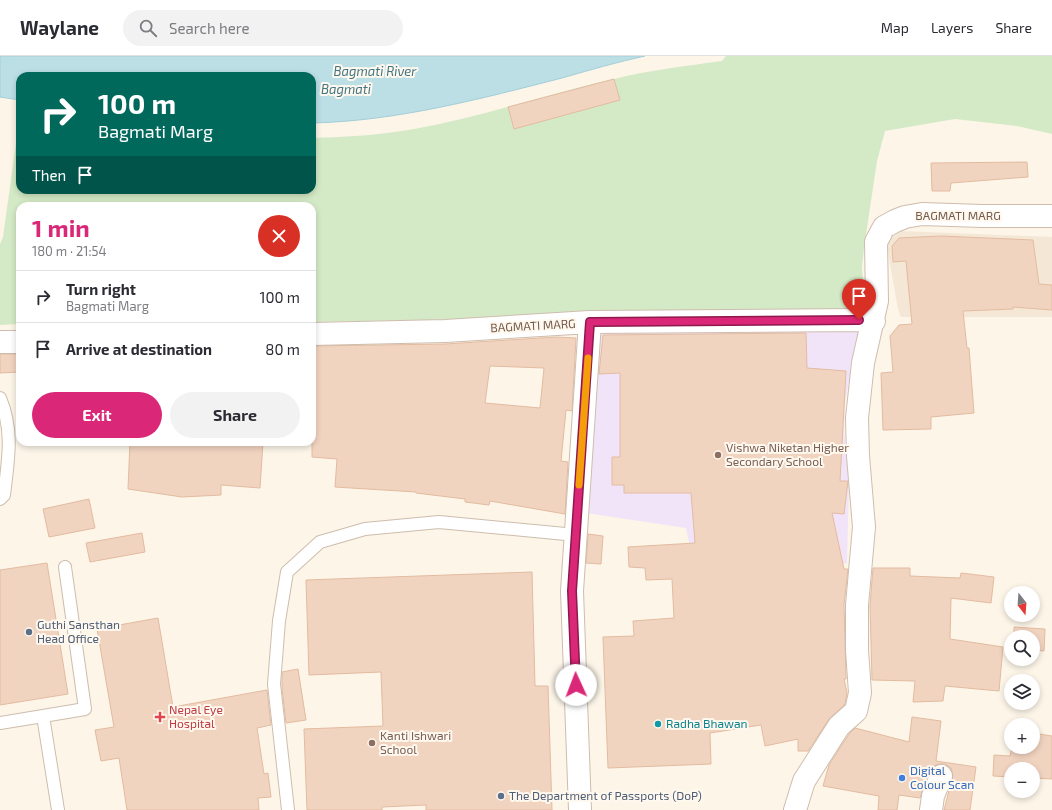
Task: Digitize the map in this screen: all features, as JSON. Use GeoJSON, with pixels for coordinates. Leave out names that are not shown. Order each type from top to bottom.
{"type":"FeatureCollection","features":[{"type":"Feature","properties":{"kind":"street","name":"BAGMATI MARG"},"geometry":{"type":"LineString","coordinates":[[316,334],[445,331],[590,322],[874,321],[878,301],[876,242],[884,227],[905,217],[922,214],[1052,216]]}},
{"type":"Feature","properties":{"kind":"street"},"geometry":{"type":"LineString","coordinates":[[795,810],[804,781],[839,726],[856,712],[860,693],[857,650],[857,605],[864,527],[858,456],[857,418],[863,363],[874,321]]}},
{"type":"Feature","properties":{"kind":"street"},"geometry":{"type":"LineString","coordinates":[[580,810],[572,591],[590,322]]}},
{"type":"Feature","properties":{"kind":"street"},"geometry":{"type":"LineString","coordinates":[[0,342],[16,342]]}},
{"type":"Feature","properties":{"kind":"street"},"geometry":{"type":"LineString","coordinates":[[931,810],[941,776]]}},
{"type":"Feature","properties":{"kind":"lane"},"geometry":{"type":"LineString","coordinates":[[0,398],[4,407],[10,443],[4,495],[0,499]]}},
{"type":"Feature","properties":{"kind":"lane"},"geometry":{"type":"LineString","coordinates":[[288,810],[274,684],[279,621],[287,572],[320,542],[365,529],[439,522],[576,535]]}},
{"type":"Feature","properties":{"kind":"lane"},"geometry":{"type":"LineString","coordinates":[[0,723],[85,709],[65,567]]}},
{"type":"Feature","properties":{"kind":"lane"},"geometry":{"type":"LineString","coordinates":[[43,716],[58,810]]}},
{"type":"Feature","properties":{"kind":"shaded area"},"geometry":{"type":"Polygon","coordinates":[[[900,231],[1052,237],[1052,317],[901,317],[898,309],[887,247],[890,239],[900,231]]]}},
{"type":"Feature","properties":{"kind":"shaded area","name":"Vishwa Niketan Higher Secondary School"},"geometry":{"type":"Polygon","coordinates":[[[857,325],[859,329],[845,402],[844,429],[849,481],[847,563],[700,594],[686,528],[586,513],[596,334],[857,325]]]}},
{"type":"Feature","properties":{"kind":"green space"},"geometry":{"type":"Polygon","coordinates":[[[726,56],[1052,56],[1052,134],[1017,126],[955,119],[885,131],[877,161],[864,248],[862,267],[864,295],[861,312],[316,322],[316,202],[16,202],[16,324],[0,325],[0,244],[3,237],[16,143],[16,194],[316,194],[316,138],[402,131],[465,118],[628,76],[668,68],[722,61],[726,56]]]}},
{"type":"Feature","properties":{"kind":"water","name":"Bagmati"},"geometry":{"type":"Polygon","coordinates":[[[0,56],[645,56],[500,94],[438,108],[375,118],[344,121],[316,123],[316,72],[16,72],[16,99],[0,97],[0,56]]]}},
{"type":"Feature","properties":{"kind":"building"},"geometry":{"type":"Polygon","coordinates":[[[614,79],[620,100],[514,129],[508,107],[614,79]]]}},
{"type":"Feature","properties":{"kind":"building"},"geometry":{"type":"Polygon","coordinates":[[[1027,162],[1028,177],[951,183],[950,191],[932,191],[931,163],[1027,162]]]}},
{"type":"Feature","properties":{"kind":"building"},"geometry":{"type":"Polygon","coordinates":[[[941,236],[1033,240],[1039,284],[1052,285],[1052,310],[1013,307],[1013,309],[963,311],[967,348],[969,348],[974,413],[931,417],[931,429],[883,430],[881,373],[893,372],[890,336],[899,325],[912,324],[906,261],[893,262],[892,246],[899,238],[941,236]]]}},
{"type":"Feature","properties":{"kind":"building"},"geometry":{"type":"Polygon","coordinates":[[[806,333],[807,368],[846,371],[840,481],[848,481],[844,514],[832,513],[844,569],[848,569],[844,605],[846,679],[844,679],[847,693],[845,704],[829,719],[808,751],[798,751],[798,739],[765,746],[761,725],[710,733],[711,764],[608,768],[603,637],[634,636],[633,621],[674,618],[672,579],[646,580],[645,568],[629,567],[628,547],[695,543],[691,493],[624,493],[624,485],[612,485],[612,457],[620,457],[620,373],[599,374],[603,335],[806,333]]]}},
{"type":"Feature","properties":{"kind":"building"},"geometry":{"type":"Polygon","coordinates":[[[556,337],[576,338],[572,411],[566,410],[561,461],[568,462],[565,514],[490,501],[489,505],[465,502],[465,499],[416,492],[335,487],[337,459],[312,457],[312,446],[316,446],[316,346],[445,344],[556,337]],[[490,366],[485,403],[540,408],[544,368],[490,366]]]}},
{"type":"Feature","properties":{"kind":"building"},"geometry":{"type":"Polygon","coordinates":[[[0,354],[16,354],[16,372],[0,373],[0,354]]]}},
{"type":"Feature","properties":{"kind":"building"},"geometry":{"type":"Polygon","coordinates":[[[130,446],[263,446],[260,488],[221,485],[221,495],[182,497],[128,489],[130,446]]]}},
{"type":"Feature","properties":{"kind":"building"},"geometry":{"type":"Polygon","coordinates":[[[89,499],[95,528],[49,537],[43,509],[89,499]]]}},
{"type":"Feature","properties":{"kind":"building"},"geometry":{"type":"Polygon","coordinates":[[[142,533],[145,552],[90,562],[86,543],[142,533]]]}},
{"type":"Feature","properties":{"kind":"building"},"geometry":{"type":"Polygon","coordinates":[[[588,534],[603,536],[601,564],[586,563],[588,534]]]}},
{"type":"Feature","properties":{"kind":"building","name":"Guthi Sansthan Head Office"},"geometry":{"type":"Polygon","coordinates":[[[47,563],[68,694],[0,705],[0,570],[47,563]]]}},
{"type":"Feature","properties":{"kind":"building"},"geometry":{"type":"Polygon","coordinates":[[[873,568],[910,568],[910,576],[960,578],[961,573],[994,577],[991,603],[951,598],[950,639],[1003,647],[999,691],[945,686],[943,701],[913,702],[915,681],[872,680],[870,606],[873,568]]]}},
{"type":"Feature","properties":{"kind":"building"},"geometry":{"type":"Polygon","coordinates":[[[532,572],[535,686],[548,686],[552,810],[426,810],[426,805],[382,807],[382,810],[307,810],[304,729],[383,726],[381,672],[309,675],[306,580],[532,572]]]}},
{"type":"Feature","properties":{"kind":"building","name":"Nepal Eye Hospital"},"geometry":{"type":"Polygon","coordinates":[[[158,618],[173,707],[267,690],[271,725],[257,728],[264,774],[268,773],[271,797],[258,798],[259,810],[127,810],[119,758],[101,761],[95,730],[114,727],[97,629],[158,618]]]}},
{"type":"Feature","properties":{"kind":"building"},"geometry":{"type":"Polygon","coordinates":[[[1014,627],[1045,629],[1044,651],[1040,651],[1040,630],[1014,630],[1014,627]]]}},
{"type":"Feature","properties":{"kind":"building"},"geometry":{"type":"Polygon","coordinates":[[[298,669],[306,720],[286,723],[282,688],[282,672],[298,669]]]}},
{"type":"Feature","properties":{"kind":"building"},"geometry":{"type":"Polygon","coordinates":[[[912,717],[941,721],[936,761],[976,767],[970,810],[944,810],[953,775],[951,768],[945,764],[933,766],[929,771],[920,798],[899,795],[897,810],[878,810],[879,796],[823,786],[829,765],[849,734],[855,728],[909,742],[912,717]]]}},
{"type":"Feature","properties":{"kind":"building"},"geometry":{"type":"Polygon","coordinates":[[[1040,734],[1052,736],[1052,779],[1040,778],[1040,762],[1004,762],[1004,777],[993,776],[994,755],[1010,756],[1010,754],[1040,754],[1040,734]]]}},
{"type":"Feature","properties":{"kind":"slow traffic"},"geometry":{"type":"LineString","coordinates":[[579,485],[588,358]]}},
{"type":"Feature","properties":{"kind":"place","name":"Vishwa Niketan Higher Secondary School"},"geometry":{"type":"Point","coordinates":[718,455]}},
{"type":"Feature","properties":{"kind":"place","name":"Guthi Sansthan Head Office"},"geometry":{"type":"Point","coordinates":[29,632]}},
{"type":"Feature","properties":{"kind":"place","name":"Nepal Eye Hospital"},"geometry":{"type":"Point","coordinates":[160,717]}},
{"type":"Feature","properties":{"kind":"place","name":"Radha Bhawan"},"geometry":{"type":"Point","coordinates":[658,724]}},
{"type":"Feature","properties":{"kind":"place","name":"Kanti Ishwari School"},"geometry":{"type":"Point","coordinates":[372,743]}},
{"type":"Feature","properties":{"kind":"place","name":"Digital Colour Scan"},"geometry":{"type":"Point","coordinates":[902,778]}},
{"type":"Feature","properties":{"kind":"place","name":"The Department of Passports (DoP)"},"geometry":{"type":"Point","coordinates":[501,796]}},
{"type":"Feature","properties":{"kind":"route"},"geometry":{"type":"LineString","coordinates":[[576,685],[572,591],[590,322],[859,320]]}},
{"type":"Feature","properties":{"kind":"water label","name":"Bagmati River"},"geometry":{"type":"Point","coordinates":[375,71]}}]}
